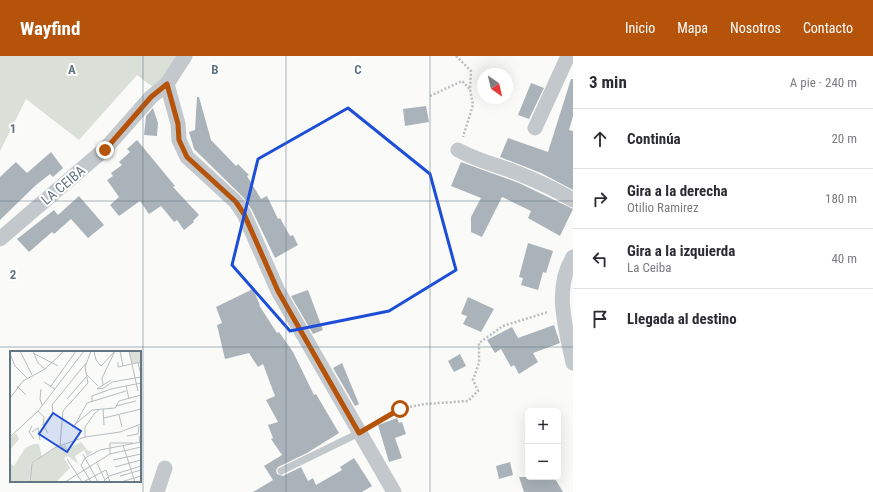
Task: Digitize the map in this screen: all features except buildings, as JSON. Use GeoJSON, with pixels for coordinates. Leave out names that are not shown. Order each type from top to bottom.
{"type":"FeatureCollection","features":[{"type":"Feature","properties":{"kind":"street","name":"LA CEIBA"},"geometry":{"type":"LineString","coordinates":[[0,239],[105,150],[151,97],[167,84],[185,56]]}},
{"type":"Feature","properties":{"kind":"street"},"geometry":{"type":"LineString","coordinates":[[535,128],[568,56]]}},
{"type":"Feature","properties":{"kind":"street"},"geometry":{"type":"LineString","coordinates":[[167,84],[178,124],[179,140],[187,157],[236,202],[244,214],[278,291],[394,492]]}},
{"type":"Feature","properties":{"kind":"street"},"geometry":{"type":"LineString","coordinates":[[458,150],[477,160],[514,171],[573,200]]}},
{"type":"Feature","properties":{"kind":"street"},"geometry":{"type":"LineString","coordinates":[[573,257],[565,276],[561,292],[562,309],[573,363]]}},
{"type":"Feature","properties":{"kind":"street"},"geometry":{"type":"LineString","coordinates":[[157,492],[165,468]]}},
{"type":"Feature","properties":{"kind":"lane"},"geometry":{"type":"LineString","coordinates":[[281,471],[359,433]]}},
{"type":"Feature","properties":{"kind":"path"},"geometry":{"type":"LineString","coordinates":[[456,56],[471,70],[470,89],[473,105],[467,128],[458,150]]}},
{"type":"Feature","properties":{"kind":"path"},"geometry":{"type":"LineString","coordinates":[[430,96],[462,81],[470,89]]}},
{"type":"Feature","properties":{"kind":"path"},"geometry":{"type":"LineString","coordinates":[[359,433],[400,409],[425,404],[468,401],[478,391],[472,380],[479,363],[479,343],[503,326],[542,313],[562,309]]}},
{"type":"Feature","properties":{"kind":"highlighted area"},"geometry":{"type":"Polygon","coordinates":[[[348,108],[430,174],[456,270],[389,311],[290,331],[232,265],[258,159],[348,108]]]}},
{"type":"Feature","properties":{"kind":"shaded area"},"geometry":{"type":"Polygon","coordinates":[[[0,56],[179,56],[162,94],[137,75],[79,140],[26,99],[0,151],[0,56]]]}},
{"type":"Feature","properties":{"kind":"route"},"geometry":{"type":"LineString","coordinates":[[105,150],[151,97],[167,84],[178,124],[179,140],[187,157],[236,202],[244,214],[278,291],[359,433],[400,409]]}}]}
